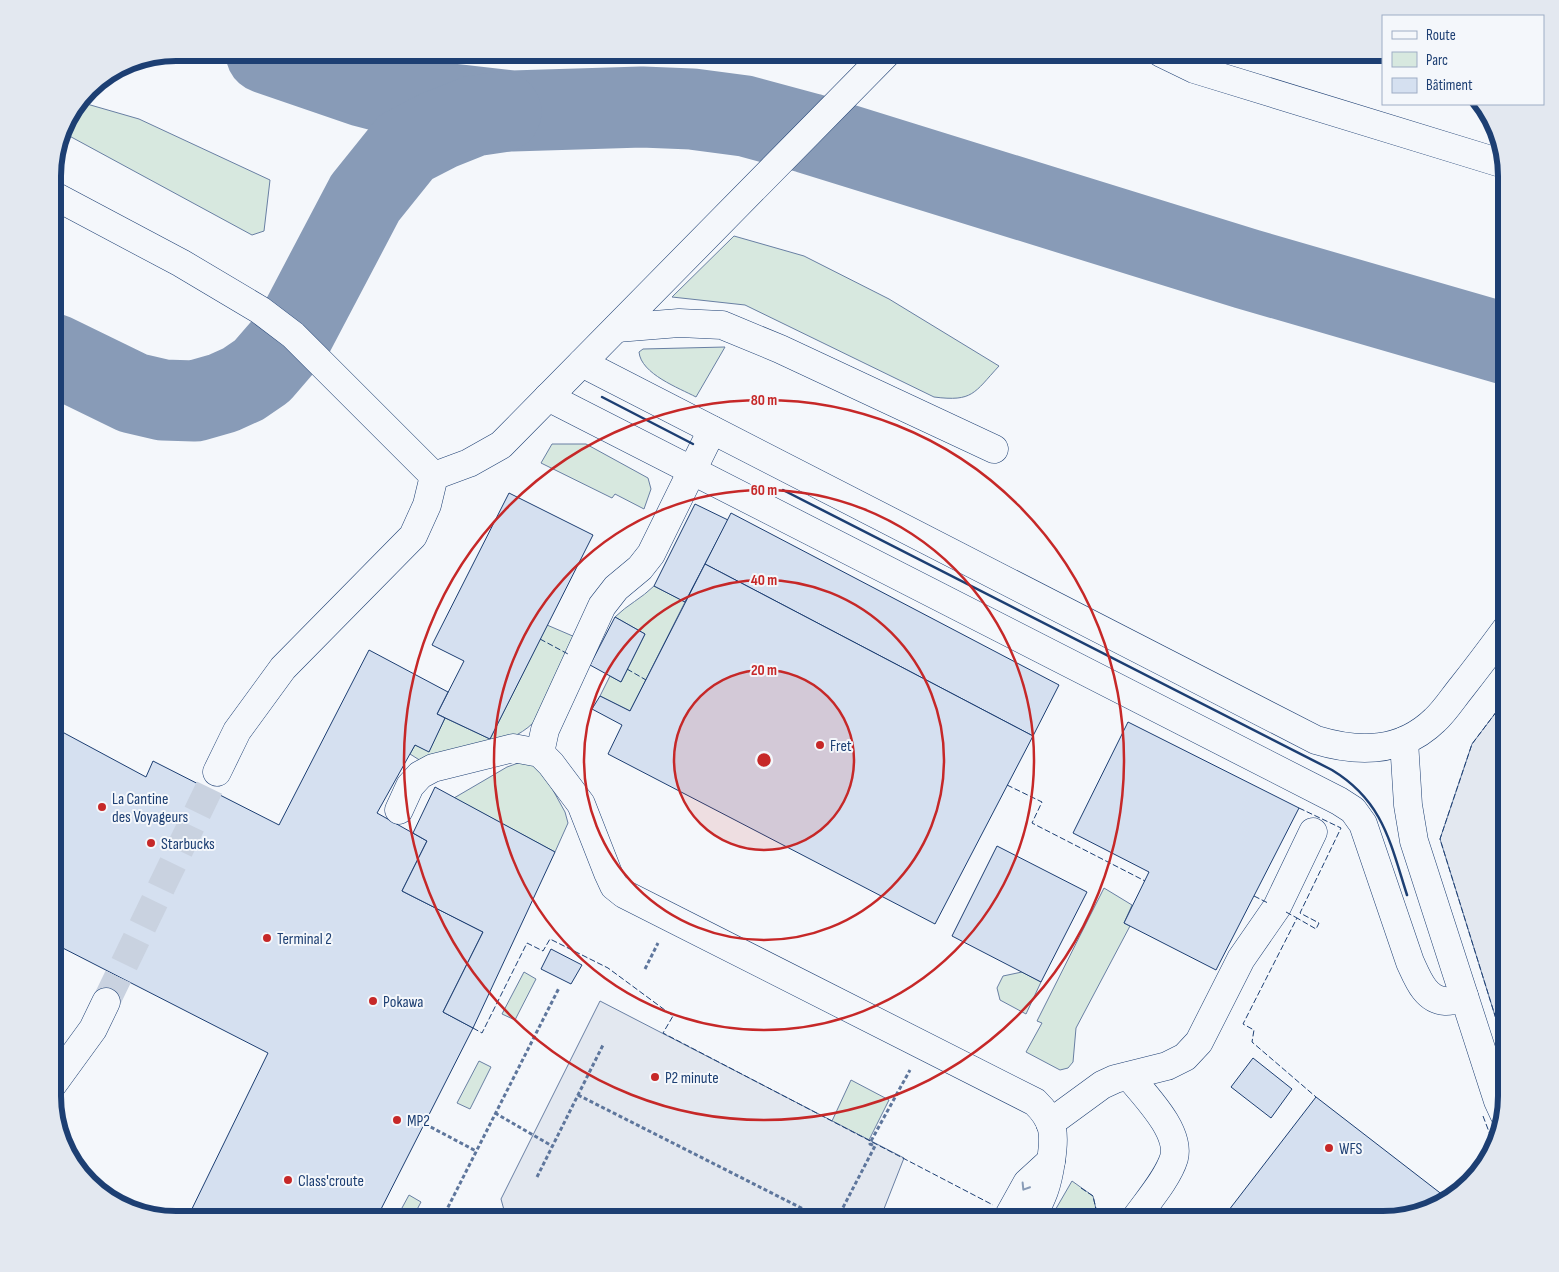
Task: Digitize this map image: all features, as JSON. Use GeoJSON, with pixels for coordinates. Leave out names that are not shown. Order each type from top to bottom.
{"type":"FeatureCollection","features":[{"type":"Feature","properties":{"kind":"lane"},"geometry":{"type":"LineString","coordinates":[[434,476],[469,464],[501,445],[878,61]]}},
{"type":"Feature","properties":{"kind":"lane"},"geometry":{"type":"LineString","coordinates":[[1179,61],[1194,69],[1497,162]]}},
{"type":"Feature","properties":{"kind":"lane"},"geometry":{"type":"LineString","coordinates":[[61,199],[181,263],[260,310],[293,335],[434,476]]}},
{"type":"Feature","properties":{"kind":"lane"},"geometry":{"type":"LineString","coordinates":[[616,328],[679,323],[722,325],[780,349],[994,449]]}},
{"type":"Feature","properties":{"kind":"lane"},"geometry":{"type":"LineString","coordinates":[[582,363],[1316,740],[1335,746],[1376,749],[1404,741],[1421,732],[1436,720],[1498,639]]}},
{"type":"Feature","properties":{"kind":"lane"},"geometry":{"type":"LineString","coordinates":[[548,397],[1330,796],[1353,810],[1364,824],[1410,962],[1420,984],[1433,997],[1446,1002],[1464,996]]}},
{"type":"Feature","properties":{"kind":"lane"},"geometry":{"type":"LineString","coordinates":[[540,753],[545,730],[602,606],[616,588],[640,568],[651,554],[712,430]]}},
{"type":"Feature","properties":{"kind":"lane"},"geometry":{"type":"LineString","coordinates":[[217,772],[236,731],[283,668],[413,536],[426,505],[434,476]]}},
{"type":"Feature","properties":{"kind":"lane"},"geometry":{"type":"LineString","coordinates":[[1404,741],[1408,805],[1414,841],[1498,1100]]}},
{"type":"Feature","properties":{"kind":"lane"},"geometry":{"type":"LineString","coordinates":[[399,810],[410,786],[420,776],[433,768],[513,748],[540,753],[551,764],[581,804],[614,886],[624,894],[1034,1102],[1044,1111],[1050,1123],[1054,1147],[1045,1193],[1036,1211]]}},
{"type":"Feature","properties":{"kind":"lane"},"geometry":{"type":"LineString","coordinates":[[1050,1123],[1102,1085],[1168,1066],[1185,1057],[1199,1042],[1242,959],[1277,907],[1313,832]]}},
{"type":"Feature","properties":{"kind":"lane"},"geometry":{"type":"LineString","coordinates":[[61,1073],[93,1029],[106,1002]]}},
{"type":"Feature","properties":{"kind":"lane"},"geometry":{"type":"LineString","coordinates":[[1129,1076],[1169,1128],[1173,1142],[1174,1156],[1168,1172],[1141,1211]]}},
{"type":"Feature","properties":{"kind":"lane"},"geometry":{"type":"LineString","coordinates":[[1012,1211],[1027,1183],[1051,1161]]}},
{"type":"Feature","properties":{"kind":"path"},"geometry":{"type":"LineString","coordinates":[[446,1211],[559,988]]}},
{"type":"Feature","properties":{"kind":"path"},"geometry":{"type":"LineString","coordinates":[[537,1177],[603,1045]]}},
{"type":"Feature","properties":{"kind":"path"},"geometry":{"type":"LineString","coordinates":[[842,1211],[875,1146],[870,1144],[910,1069]]}},
{"type":"Feature","properties":{"kind":"path"},"geometry":{"type":"LineString","coordinates":[[578,1095],[805,1211]]}},
{"type":"Feature","properties":{"kind":"path"},"geometry":{"type":"LineString","coordinates":[[495,1113],[552,1146]]}},
{"type":"Feature","properties":{"kind":"path"},"geometry":{"type":"LineString","coordinates":[[425,1124],[476,1151]]}},
{"type":"Feature","properties":{"kind":"green space"},"geometry":{"type":"Polygon","coordinates":[[[87,104],[139,119],[270,180],[264,231],[252,235],[69,136],[85,106],[87,104]]]}},
{"type":"Feature","properties":{"kind":"green space"},"geometry":{"type":"Polygon","coordinates":[[[734,236],[804,256],[889,299],[999,366],[972,394],[957,398],[934,397],[745,305],[672,297],[734,236]]]}},
{"type":"Feature","properties":{"kind":"green space"},"geometry":{"type":"Polygon","coordinates":[[[725,347],[696,397],[653,374],[641,360],[639,352],[643,349],[725,347]]]}},
{"type":"Feature","properties":{"kind":"green space"},"geometry":{"type":"Polygon","coordinates":[[[552,444],[586,444],[648,478],[651,489],[644,509],[615,494],[612,498],[541,463],[552,444]]]}},
{"type":"Feature","properties":{"kind":"green space"},"geometry":{"type":"Polygon","coordinates":[[[654,586],[685,602],[630,711],[600,696],[610,676],[621,682],[645,634],[615,617],[654,586]]]}},
{"type":"Feature","properties":{"kind":"green space"},"geometry":{"type":"Polygon","coordinates":[[[547,625],[575,637],[551,695],[533,723],[510,738],[496,744],[421,761],[410,754],[415,745],[429,751],[445,718],[490,739],[547,625]]]}},
{"type":"Feature","properties":{"kind":"green space"},"geometry":{"type":"Polygon","coordinates":[[[521,762],[535,765],[543,772],[565,812],[568,823],[555,852],[454,798],[507,767],[521,762]]]}},
{"type":"Feature","properties":{"kind":"green space"},"geometry":{"type":"Polygon","coordinates":[[[1104,888],[1132,905],[1124,923],[1130,926],[1076,1028],[1073,1062],[1068,1068],[1060,1070],[1026,1052],[1042,1023],[1037,1021],[1104,888]]]}},
{"type":"Feature","properties":{"kind":"green space"},"geometry":{"type":"Polygon","coordinates":[[[524,972],[536,979],[515,1020],[502,1014],[524,972]]]}},
{"type":"Feature","properties":{"kind":"green space"},"geometry":{"type":"Polygon","coordinates":[[[1022,972],[1041,982],[1026,1014],[1000,1000],[997,988],[1003,976],[1022,972]]]}},
{"type":"Feature","properties":{"kind":"green space"},"geometry":{"type":"Polygon","coordinates":[[[479,1061],[491,1067],[470,1109],[457,1103],[479,1061]]]}},
{"type":"Feature","properties":{"kind":"green space"},"geometry":{"type":"Polygon","coordinates":[[[851,1080],[889,1100],[869,1140],[832,1121],[851,1080]]]}},
{"type":"Feature","properties":{"kind":"green space"},"geometry":{"type":"Polygon","coordinates":[[[1072,1181],[1093,1196],[1096,1209],[1094,1211],[1055,1211],[1072,1181]]]}},
{"type":"Feature","properties":{"kind":"green space"},"geometry":{"type":"Polygon","coordinates":[[[409,1195],[421,1202],[416,1211],[400,1211],[409,1195]]]}},
{"type":"Feature","properties":{"kind":"shaded area"},"geometry":{"type":"Polygon","coordinates":[[[1498,710],[1498,1025],[1440,839],[1472,744],[1498,710]]]}},
{"type":"Feature","properties":{"kind":"shaded area","name":"P2 minute"},"geometry":{"type":"Polygon","coordinates":[[[600,1001],[904,1158],[883,1211],[505,1211],[501,1199],[600,1001]]]}},
{"type":"Feature","properties":{"kind":"building"},"geometry":{"type":"Polygon","coordinates":[[[509,493],[593,535],[490,739],[437,714],[464,661],[432,645],[509,493]]]}},
{"type":"Feature","properties":{"kind":"building"},"geometry":{"type":"Polygon","coordinates":[[[695,504],[728,520],[685,602],[654,586],[695,504]]]}},
{"type":"Feature","properties":{"kind":"building"},"geometry":{"type":"Polygon","coordinates":[[[731,513],[1059,685],[1033,736],[705,564],[731,513]]]}},
{"type":"Feature","properties":{"kind":"building","name":"Fret"},"geometry":{"type":"Polygon","coordinates":[[[705,564],[1033,736],[935,924],[608,754],[622,725],[592,709],[600,696],[630,711],[705,564]]]}},
{"type":"Feature","properties":{"kind":"building"},"geometry":{"type":"Polygon","coordinates":[[[615,617],[645,634],[621,682],[590,665],[615,617]]]}},
{"type":"Feature","properties":{"kind":"building","name":"Terminal 2"},"geometry":{"type":"Polygon","coordinates":[[[369,650],[448,692],[437,714],[445,718],[429,752],[415,745],[377,813],[427,841],[402,891],[483,932],[443,1012],[473,1028],[380,1211],[191,1211],[268,1053],[61,947],[61,731],[146,777],[153,761],[279,825],[369,650]]]}},
{"type":"Feature","properties":{"kind":"building"},"geometry":{"type":"Polygon","coordinates":[[[1128,722],[1299,808],[1216,970],[1124,923],[1149,872],[1073,833],[1128,722]]]}},
{"type":"Feature","properties":{"kind":"building"},"geometry":{"type":"Polygon","coordinates":[[[435,787],[555,852],[473,1028],[443,1012],[483,932],[402,891],[427,841],[413,833],[435,787]]]}},
{"type":"Feature","properties":{"kind":"building"},"geometry":{"type":"Polygon","coordinates":[[[997,846],[1087,892],[1041,982],[952,936],[997,846]]]}},
{"type":"Feature","properties":{"kind":"building"},"geometry":{"type":"Polygon","coordinates":[[[551,949],[582,965],[571,984],[541,969],[551,949]]]}},
{"type":"Feature","properties":{"kind":"building"},"geometry":{"type":"Polygon","coordinates":[[[1253,1058],[1292,1089],[1271,1118],[1231,1087],[1253,1058]]]}},
{"type":"Feature","properties":{"kind":"building","name":"WFS"},"geometry":{"type":"Polygon","coordinates":[[[1316,1097],[1442,1194],[1427,1202],[1398,1210],[1228,1211],[1316,1097]]]}},
{"type":"Feature","properties":{"kind":"taxiway"},"geometry":{"type":"LineString","coordinates":[[289,61],[362,86],[416,100],[512,111],[642,107],[692,109],[745,116],[808,133],[1247,269],[1498,342]]}},
{"type":"Feature","properties":{"kind":"taxiway"},"geometry":{"type":"LineString","coordinates":[[61,358],[133,393],[163,400],[195,401],[223,393],[243,384],[262,371],[293,335],[365,198],[406,147],[439,130],[474,116],[501,112]]}},
{"type":"Feature","properties":{"kind":"tunnel"},"geometry":{"type":"LineString","coordinates":[[106,1002],[217,772]]}},
{"type":"Feature","properties":{"kind":"fence"},"geometry":{"type":"LineString","coordinates":[[540,639],[568,654]]}},
{"type":"Feature","properties":{"kind":"fence"},"geometry":{"type":"LineString","coordinates":[[627,669],[646,680]]}},
{"type":"Feature","properties":{"kind":"fence"},"geometry":{"type":"LineString","coordinates":[[1498,710],[1472,744],[1440,839],[1498,1025]]}},
{"type":"Feature","properties":{"kind":"fence"},"geometry":{"type":"LineString","coordinates":[[1007,785],[1042,802],[1032,823],[1145,881]]}},
{"type":"Feature","properties":{"kind":"fence"},"geometry":{"type":"LineString","coordinates":[[1299,808],[1341,828],[1300,913],[1319,923],[1316,929],[1297,918],[1243,1024],[1254,1030],[1252,1042],[1316,1097]]}},
{"type":"Feature","properties":{"kind":"fence"},"geometry":{"type":"LineString","coordinates":[[1254,896],[1268,903]]}},
{"type":"Feature","properties":{"kind":"fence"},"geometry":{"type":"LineString","coordinates":[[1286,912],[1297,918]]}},
{"type":"Feature","properties":{"kind":"fence"},"geometry":{"type":"LineString","coordinates":[[473,1028],[482,1033],[527,943],[543,951],[550,939],[608,968],[673,1016],[663,1033],[993,1205]]}},
{"type":"Feature","properties":{"kind":"fence"},"geometry":{"type":"LineString","coordinates":[[1483,1116],[1491,1136]]}},
{"type":"Feature","properties":{"kind":"fence"},"geometry":{"type":"LineString","coordinates":[[1081,1188],[1093,1196],[1096,1209],[1094,1211]]}},
{"type":"Feature","properties":{"kind":"wall"},"geometry":{"type":"LineString","coordinates":[[602,397],[693,444]]}},
{"type":"Feature","properties":{"kind":"wall"},"geometry":{"type":"LineString","coordinates":[[783,490],[1332,770],[1349,782],[1374,809],[1389,840],[1407,895]]}},
{"type":"Feature","properties":{"kind":"place","name":"Fret"},"geometry":{"type":"Point","coordinates":[820,745]}},
{"type":"Feature","properties":{"kind":"place","name":"La Cantine des Voyageurs"},"geometry":{"type":"Point","coordinates":[102,807]}},
{"type":"Feature","properties":{"kind":"place","name":"Starbucks"},"geometry":{"type":"Point","coordinates":[151,843]}},
{"type":"Feature","properties":{"kind":"place","name":"Terminal 2"},"geometry":{"type":"Point","coordinates":[267,938]}},
{"type":"Feature","properties":{"kind":"place","name":"Pokawa"},"geometry":{"type":"Point","coordinates":[373,1001]}},
{"type":"Feature","properties":{"kind":"place","name":"P2 minute"},"geometry":{"type":"Point","coordinates":[655,1077]}},
{"type":"Feature","properties":{"kind":"place","name":"MP2"},"geometry":{"type":"Point","coordinates":[397,1120]}},
{"type":"Feature","properties":{"kind":"place","name":"WFS"},"geometry":{"type":"Point","coordinates":[1329,1148]}},
{"type":"Feature","properties":{"kind":"place","name":"Class'croute"},"geometry":{"type":"Point","coordinates":[288,1180]}}]}
